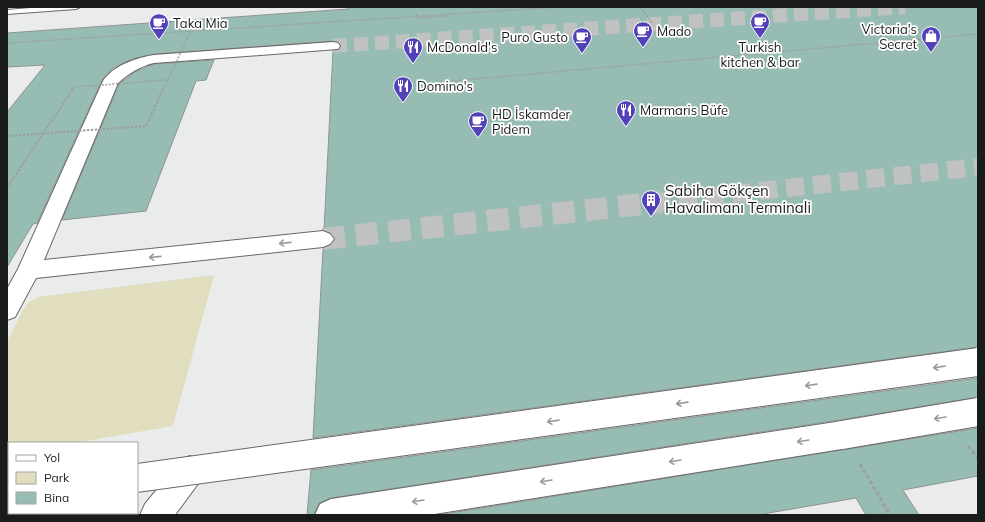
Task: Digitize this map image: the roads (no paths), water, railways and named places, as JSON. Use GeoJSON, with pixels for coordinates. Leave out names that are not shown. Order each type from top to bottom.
{"type":"FeatureCollection","features":[{"type":"Feature","properties":{"kind":"street"},"geometry":{"type":"LineString","coordinates":[[7,310],[29,270],[111,81],[118,75],[134,64],[154,59],[333,46]]}},
{"type":"Feature","properties":{"kind":"street"},"geometry":{"type":"LineString","coordinates":[[29,270],[323,239]]}},
{"type":"Feature","properties":{"kind":"street"},"geometry":{"type":"LineString","coordinates":[[138,478],[978,362]]}},
{"type":"Feature","properties":{"kind":"street"},"geometry":{"type":"LineString","coordinates":[[331,515],[978,412]]}},
{"type":"Feature","properties":{"kind":"street"},"geometry":{"type":"LineString","coordinates":[[156,515],[190,471]]}},
{"type":"Feature","properties":{"kind":"lane"},"geometry":{"type":"LineString","coordinates":[[7,12],[76,7]]}},
{"type":"Feature","properties":{"kind":"tunnel"},"geometry":{"type":"LineString","coordinates":[[333,46],[905,7]]}},
{"type":"Feature","properties":{"kind":"tunnel"},"geometry":{"type":"LineString","coordinates":[[652,203],[978,167]]}},
{"type":"Feature","properties":{"kind":"tunnel"},"geometry":{"type":"LineString","coordinates":[[323,239],[661,202]]}},
{"type":"Feature","properties":{"kind":"place","name":"Turkish kitchen & bar"},"geometry":{"type":"Point","coordinates":[760,39]}},
{"type":"Feature","properties":{"kind":"place","name":"Taka Mia"},"geometry":{"type":"Point","coordinates":[159,40]}},
{"type":"Feature","properties":{"kind":"place","name":"Mado"},"geometry":{"type":"Point","coordinates":[643,48]}},
{"type":"Feature","properties":{"kind":"place","name":"Victoria's Secret"},"geometry":{"type":"Point","coordinates":[931,53]}},
{"type":"Feature","properties":{"kind":"place","name":"Puro Gusto"},"geometry":{"type":"Point","coordinates":[582,54]}},
{"type":"Feature","properties":{"kind":"place","name":"McDonald's"},"geometry":{"type":"Point","coordinates":[413,64]}},
{"type":"Feature","properties":{"kind":"place","name":"Domino's"},"geometry":{"type":"Point","coordinates":[403,103]}},
{"type":"Feature","properties":{"kind":"place","name":"Marmaris Büfe"},"geometry":{"type":"Point","coordinates":[626,127]}},
{"type":"Feature","properties":{"kind":"place","name":"HD İskamder Pidem"},"geometry":{"type":"Point","coordinates":[478,138]}},
{"type":"Feature","properties":{"kind":"place","name":"Sabiha Gökçen Havalimanı Terminali"},"geometry":{"type":"Point","coordinates":[651,217]}}]}
